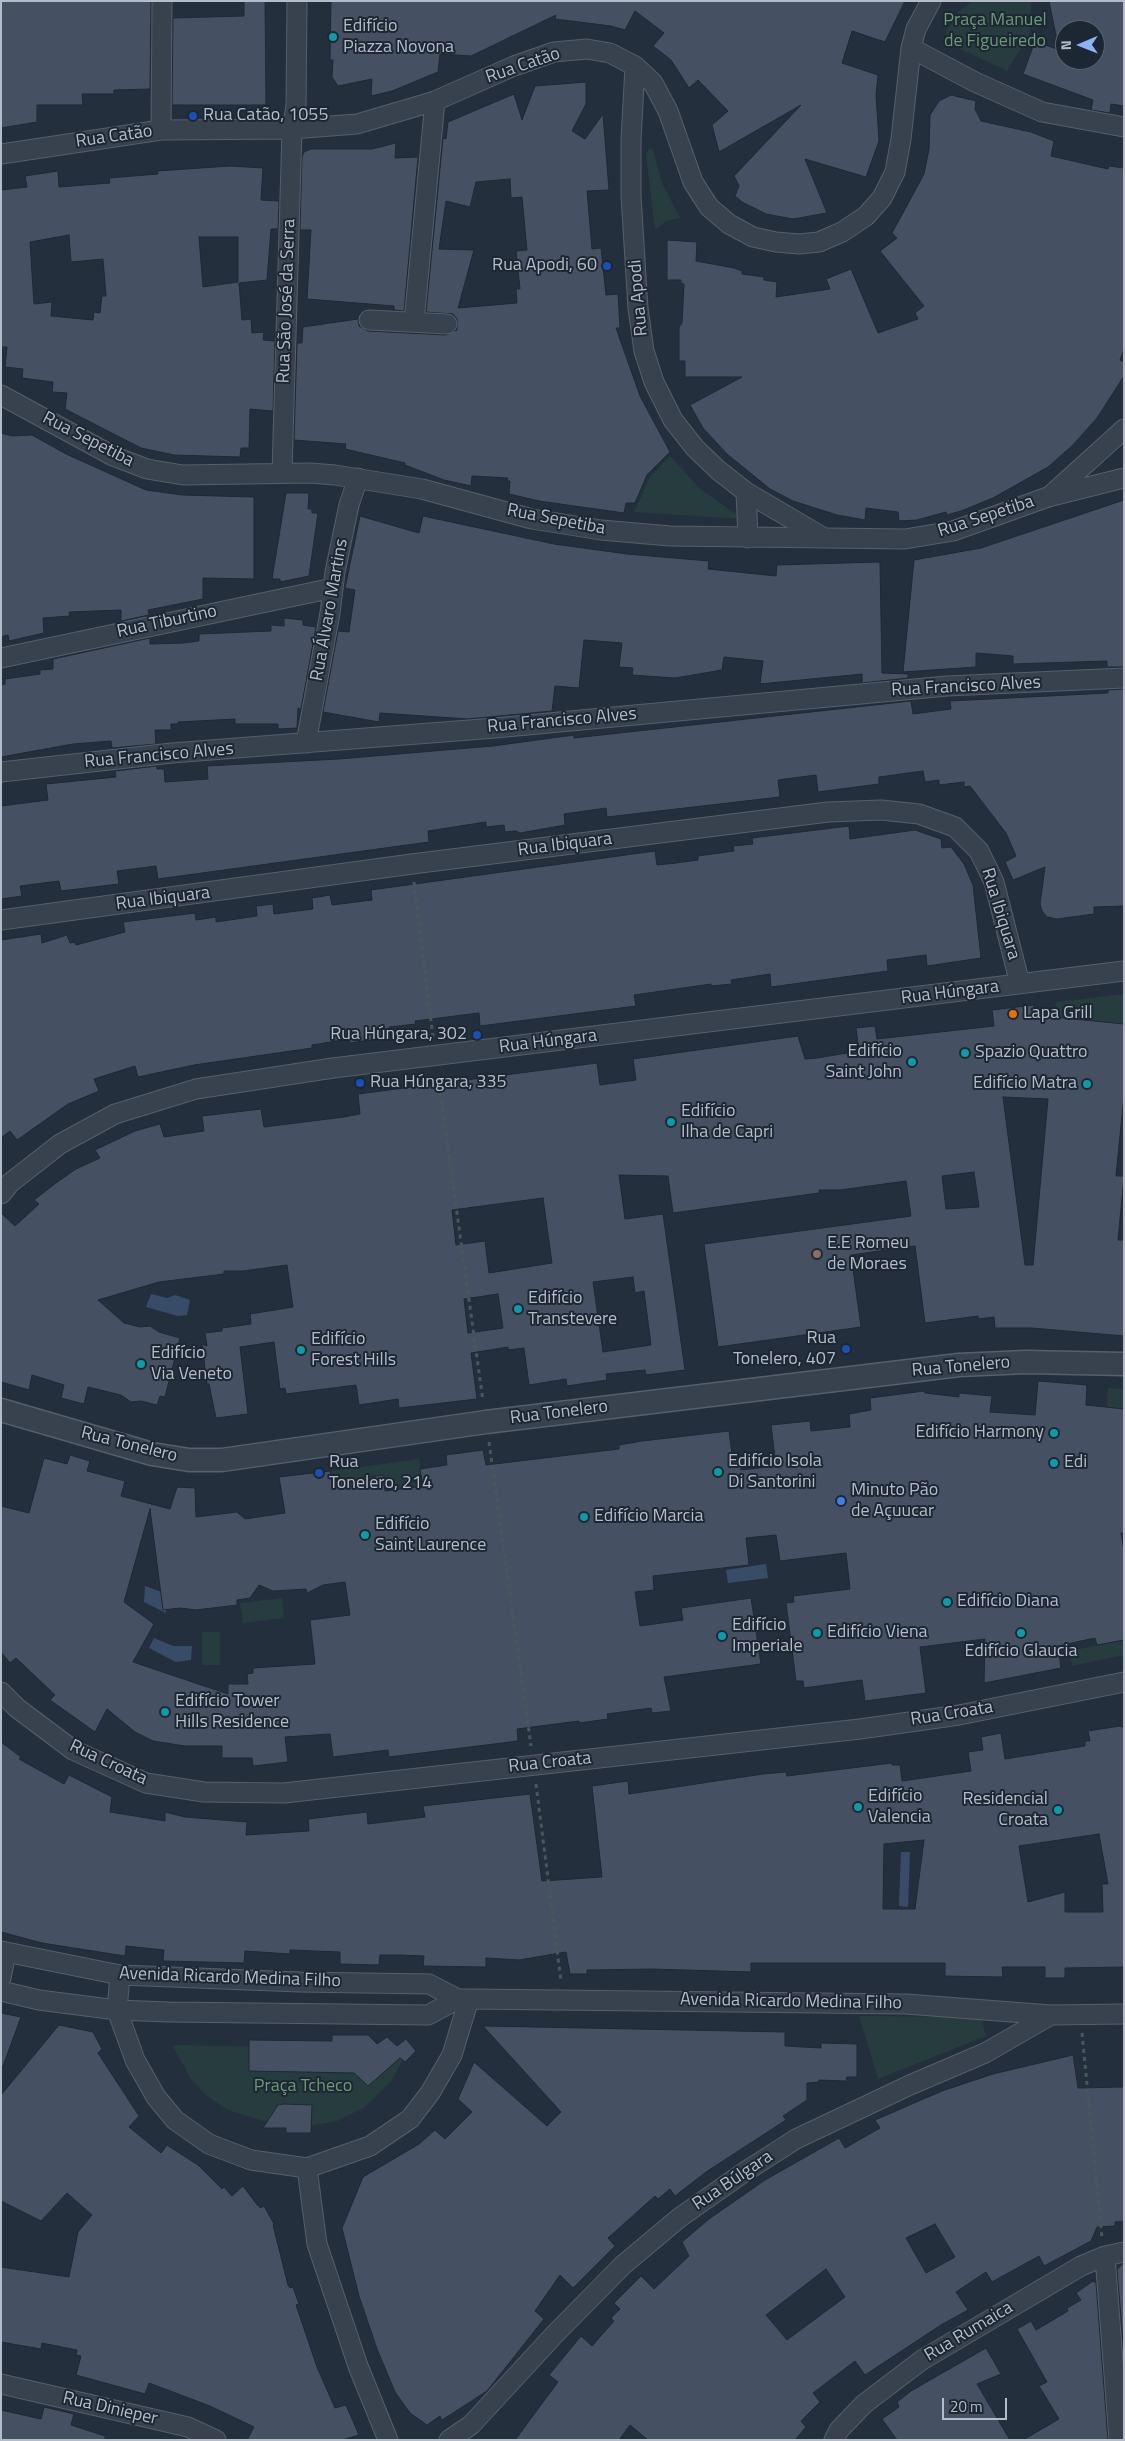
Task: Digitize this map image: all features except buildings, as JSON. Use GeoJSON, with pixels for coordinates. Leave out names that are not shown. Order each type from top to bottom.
{"type":"FeatureCollection","features":[{"type":"Feature","properties":{"kind":"street"},"geometry":{"type":"LineString","coordinates":[[161,130],[162,1]]}},
{"type":"Feature","properties":{"kind":"street","name":"Rua São José da Serra"},"geometry":{"type":"LineString","coordinates":[[282,473],[292,129],[296,107],[297,1]]}},
{"type":"Feature","properties":{"kind":"street","name":"Rua Catão"},"geometry":{"type":"LineString","coordinates":[[1,154],[161,130],[292,129],[357,124],[435,100],[514,66],[554,52],[587,49],[610,53],[635,66],[653,83],[668,112],[693,182],[710,208],[729,224],[753,237],[800,244],[819,242],[842,232],[866,216],[882,198],[895,172],[901,139],[911,48],[916,29],[931,1]]}},
{"type":"Feature","properties":{"kind":"street"},"geometry":{"type":"LineString","coordinates":[[911,48],[975,82],[1042,112],[1124,127]]}},
{"type":"Feature","properties":{"kind":"street","name":"Rua Apodi"},"geometry":{"type":"LineString","coordinates":[[635,66],[631,140],[631,196],[638,308],[644,351],[654,382],[673,420],[695,448],[718,470],[746,492],[826,539]]}},
{"type":"Feature","properties":{"kind":"street"},"geometry":{"type":"LineString","coordinates":[[414,322],[435,100]]}},
{"type":"Feature","properties":{"kind":"street"},"geometry":{"type":"LineString","coordinates":[[369,320],[447,324]]}},
{"type":"Feature","properties":{"kind":"street","name":"Rua Sepetiba"},"geometry":{"type":"LineString","coordinates":[[1,395],[113,456],[147,469],[183,475],[310,473],[358,478],[422,489],[532,519],[601,530],[670,536],[905,539],[953,531],[1048,497],[1124,478]]}},
{"type":"Feature","properties":{"kind":"street"},"geometry":{"type":"LineString","coordinates":[[1048,497],[1124,429]]}},
{"type":"Feature","properties":{"kind":"street","name":"Rua Álvaro Martins"},"geometry":{"type":"LineString","coordinates":[[306,743],[335,572],[349,505],[358,478]]}},
{"type":"Feature","properties":{"kind":"street"},"geometry":{"type":"LineString","coordinates":[[746,492],[748,538]]}},
{"type":"Feature","properties":{"kind":"street","name":"Rua Apodi"},"geometry":{"type":"LineString","coordinates":[[783,514],[798,538]]}},
{"type":"Feature","properties":{"kind":"street","name":"Rua Tiburtino"},"geometry":{"type":"LineString","coordinates":[[1,658],[333,588]]}},
{"type":"Feature","properties":{"kind":"street","name":"Rua Francisco Alves"},"geometry":{"type":"LineString","coordinates":[[1,772],[172,753],[306,743],[937,687],[1124,678]]}},
{"type":"Feature","properties":{"kind":"street","name":"Rua Ibiquara"},"geometry":{"type":"LineString","coordinates":[[1,920],[412,864],[828,812],[881,810],[919,814],[955,828],[979,851],[994,882],[1020,984]]}},
{"type":"Feature","properties":{"kind":"street","name":"Rua Húngara"},"geometry":{"type":"LineString","coordinates":[[1,1194],[10,1183],[68,1139],[116,1114],[196,1089],[333,1068],[1124,971]]}},
{"type":"Feature","properties":{"kind":"street","name":"Rua Tonelero"},"geometry":{"type":"LineString","coordinates":[[1,1410],[152,1454],[189,1460],[222,1460],[486,1422],[959,1365],[1026,1362],[1124,1364]]}},
{"type":"Feature","properties":{"kind":"street","name":"Rua Croata"},"geometry":{"type":"LineString","coordinates":[[1,1692],[17,1708],[73,1750],[146,1783],[204,1792],[284,1793],[860,1729],[959,1714],[1124,1682]]}},
{"type":"Feature","properties":{"kind":"street"},"geometry":{"type":"LineString","coordinates":[[1,1978],[4,1952]]}},
{"type":"Feature","properties":{"kind":"street","name":"Avenida Ricardo Medina Filho"},"geometry":{"type":"LineString","coordinates":[[4,1952],[120,1975],[300,1982],[429,1984],[464,1999],[906,2004],[1051,2015],[1124,2014]]}},
{"type":"Feature","properties":{"kind":"street"},"geometry":{"type":"LineString","coordinates":[[120,1975],[117,2010],[135,2060],[156,2097],[175,2120],[209,2144],[250,2160],[308,2168],[347,2156],[370,2146],[410,2119],[430,2093],[452,2055],[464,1999]]}},
{"type":"Feature","properties":{"kind":"street","name":"Avenida Ricardo Medina Filho"},"geometry":{"type":"LineString","coordinates":[[1,1991],[39,2000],[117,2010],[428,2015],[464,1999]]}},
{"type":"Feature","properties":{"kind":"street","name":"Rua Búlgara"},"geometry":{"type":"LineString","coordinates":[[449,2440],[471,2433],[555,2334],[623,2265],[679,2218],[796,2139],[894,2092],[986,2053],[1051,2015]]}},
{"type":"Feature","properties":{"kind":"street"},"geometry":{"type":"LineString","coordinates":[[308,2168],[318,2244],[358,2366],[388,2440]]}},
{"type":"Feature","properties":{"kind":"street","name":"Rua Rumaica"},"geometry":{"type":"LineString","coordinates":[[834,2440],[839,2430],[864,2404],[922,2360],[1052,2283],[1105,2256],[1124,2252]]}},
{"type":"Feature","properties":{"kind":"street"},"geometry":{"type":"LineString","coordinates":[[1105,2256],[1119,2440]]}},
{"type":"Feature","properties":{"kind":"street","name":"Rua Dinieper"},"geometry":{"type":"LineString","coordinates":[[1,2384],[188,2427],[216,2440]]}},
{"type":"Feature","properties":{"kind":"path"},"geometry":{"type":"LineString","coordinates":[[1080,2015],[1105,2256]]}},
{"type":"Feature","properties":{"kind":"green space","name":"Praça Manuel de Figueiredo"},"geometry":{"type":"Polygon","coordinates":[[[972,1],[1031,1],[1030,33],[1007,71],[946,42],[946,32],[959,11],[972,1]]]}},
{"type":"Feature","properties":{"kind":"green space"},"geometry":{"type":"Polygon","coordinates":[[[649,149],[653,149],[662,183],[680,218],[666,221],[655,230],[646,154],[649,149]]]}},
{"type":"Feature","properties":{"kind":"green space"},"geometry":{"type":"Polygon","coordinates":[[[670,456],[700,489],[744,519],[634,512],[650,477],[670,456]]]}},
{"type":"Feature","properties":{"kind":"green space"},"geometry":{"type":"Polygon","coordinates":[[[1124,994],[1124,1024],[1055,1017],[1056,1002],[1124,994]]]}},
{"type":"Feature","properties":{"kind":"green space"},"geometry":{"type":"Polygon","coordinates":[[[1108,1388],[1124,1389],[1124,1409],[1107,1407],[1108,1388]]]}},
{"type":"Feature","properties":{"kind":"green space"},"geometry":{"type":"Polygon","coordinates":[[[419,1459],[424,1497],[334,1502],[330,1471],[419,1459]]]}},
{"type":"Feature","properties":{"kind":"green space"},"geometry":{"type":"Polygon","coordinates":[[[282,1598],[284,1618],[243,1623],[240,1603],[282,1598]]]}},
{"type":"Feature","properties":{"kind":"green space"},"geometry":{"type":"Polygon","coordinates":[[[202,1632],[220,1632],[220,1665],[202,1665],[202,1632]]]}},
{"type":"Feature","properties":{"kind":"green space"},"geometry":{"type":"Polygon","coordinates":[[[1124,1640],[1124,1655],[1072,1666],[1069,1651],[1124,1640]]]}},
{"type":"Feature","properties":{"kind":"green space"},"geometry":{"type":"Polygon","coordinates":[[[859,2016],[981,2017],[986,2036],[878,2079],[859,2016]]]}},
{"type":"Feature","properties":{"kind":"green space","name":"Praça Tcheco"},"geometry":{"type":"Polygon","coordinates":[[[172,2045],[409,2049],[391,2081],[365,2107],[337,2121],[302,2127],[273,2124],[228,2110],[207,2096],[191,2079],[172,2045]]]}},
{"type":"Feature","properties":{"kind":"water"},"geometry":{"type":"Polygon","coordinates":[[[151,1294],[167,1298],[175,1295],[190,1300],[187,1315],[178,1316],[146,1307],[151,1294]]]}},
{"type":"Feature","properties":{"kind":"water"},"geometry":{"type":"Polygon","coordinates":[[[766,1564],[768,1578],[728,1583],[726,1570],[766,1564]]]}},
{"type":"Feature","properties":{"kind":"water"},"geometry":{"type":"Polygon","coordinates":[[[145,1586],[167,1594],[166,1613],[144,1602],[145,1586]]]}},
{"type":"Feature","properties":{"kind":"water"},"geometry":{"type":"Polygon","coordinates":[[[154,1638],[173,1646],[192,1646],[191,1660],[176,1662],[149,1648],[154,1638]]]}},
{"type":"Feature","properties":{"kind":"water"},"geometry":{"type":"Polygon","coordinates":[[[901,1852],[910,1852],[908,1907],[899,1906],[901,1852]]]}},
{"type":"Feature","properties":{"kind":"place","name":"Edifício Piazza Novona"},"geometry":{"type":"Point","coordinates":[333,37]}},
{"type":"Feature","properties":{"kind":"place","name":"Rua Catão, 1055"},"geometry":{"type":"Point","coordinates":[193,116]}},
{"type":"Feature","properties":{"kind":"place","name":"Rua Apodi, 60"},"geometry":{"type":"Point","coordinates":[607,266]}},
{"type":"Feature","properties":{"kind":"place","name":"Lapa Grill"},"geometry":{"type":"Point","coordinates":[1013,1014]}},
{"type":"Feature","properties":{"kind":"place","name":"Rua Húngara, 302"},"geometry":{"type":"Point","coordinates":[477,1035]}},
{"type":"Feature","properties":{"kind":"place","name":"Spazio Quattro"},"geometry":{"type":"Point","coordinates":[965,1053]}},
{"type":"Feature","properties":{"kind":"place","name":"Edifício Saint John"},"geometry":{"type":"Point","coordinates":[912,1062]}},
{"type":"Feature","properties":{"kind":"place","name":"Rua Húngara, 335"},"geometry":{"type":"Point","coordinates":[360,1083]}},
{"type":"Feature","properties":{"kind":"place","name":"Edifício Matra"},"geometry":{"type":"Point","coordinates":[1087,1084]}},
{"type":"Feature","properties":{"kind":"place","name":"Edifício Ilha de Capri"},"geometry":{"type":"Point","coordinates":[671,1122]}},
{"type":"Feature","properties":{"kind":"place","name":"E.E Romeu de Moraes"},"geometry":{"type":"Point","coordinates":[817,1254]}},
{"type":"Feature","properties":{"kind":"place","name":"Edifício Transtevere"},"geometry":{"type":"Point","coordinates":[518,1309]}},
{"type":"Feature","properties":{"kind":"place","name":"Rua Tonelero, 407"},"geometry":{"type":"Point","coordinates":[846,1349]}},
{"type":"Feature","properties":{"kind":"place","name":"Edifício Forest Hills"},"geometry":{"type":"Point","coordinates":[301,1350]}},
{"type":"Feature","properties":{"kind":"place","name":"Edifício Via Veneto"},"geometry":{"type":"Point","coordinates":[141,1364]}},
{"type":"Feature","properties":{"kind":"place","name":"Edifício Harmony"},"geometry":{"type":"Point","coordinates":[1054,1433]}},
{"type":"Feature","properties":{"kind":"place","name":"Edi"},"geometry":{"type":"Point","coordinates":[1054,1463]}},
{"type":"Feature","properties":{"kind":"place","name":"Edifício Isola Di Santorini"},"geometry":{"type":"Point","coordinates":[718,1472]}},
{"type":"Feature","properties":{"kind":"place","name":"Rua Tonelero, 214"},"geometry":{"type":"Point","coordinates":[319,1473]}},
{"type":"Feature","properties":{"kind":"place","name":"Minuto Pão de Açuucar"},"geometry":{"type":"Point","coordinates":[841,1501]}},
{"type":"Feature","properties":{"kind":"place","name":"Edifício Marcia"},"geometry":{"type":"Point","coordinates":[584,1517]}},
{"type":"Feature","properties":{"kind":"place","name":"Edifício Saint Laurence"},"geometry":{"type":"Point","coordinates":[365,1535]}},
{"type":"Feature","properties":{"kind":"place","name":"Edifício Diana"},"geometry":{"type":"Point","coordinates":[947,1602]}},
{"type":"Feature","properties":{"kind":"place","name":"Edifício Viena"},"geometry":{"type":"Point","coordinates":[817,1633]}},
{"type":"Feature","properties":{"kind":"place","name":"Edifício Glaucia"},"geometry":{"type":"Point","coordinates":[1021,1633]}},
{"type":"Feature","properties":{"kind":"place","name":"Edifício Imperiale"},"geometry":{"type":"Point","coordinates":[722,1636]}},
{"type":"Feature","properties":{"kind":"place","name":"Edifício Tower Hills Residence"},"geometry":{"type":"Point","coordinates":[165,1712]}},
{"type":"Feature","properties":{"kind":"place","name":"Edifício Valencia"},"geometry":{"type":"Point","coordinates":[858,1807]}},
{"type":"Feature","properties":{"kind":"place","name":"Residencial Croata"},"geometry":{"type":"Point","coordinates":[1058,1810]}}]}
